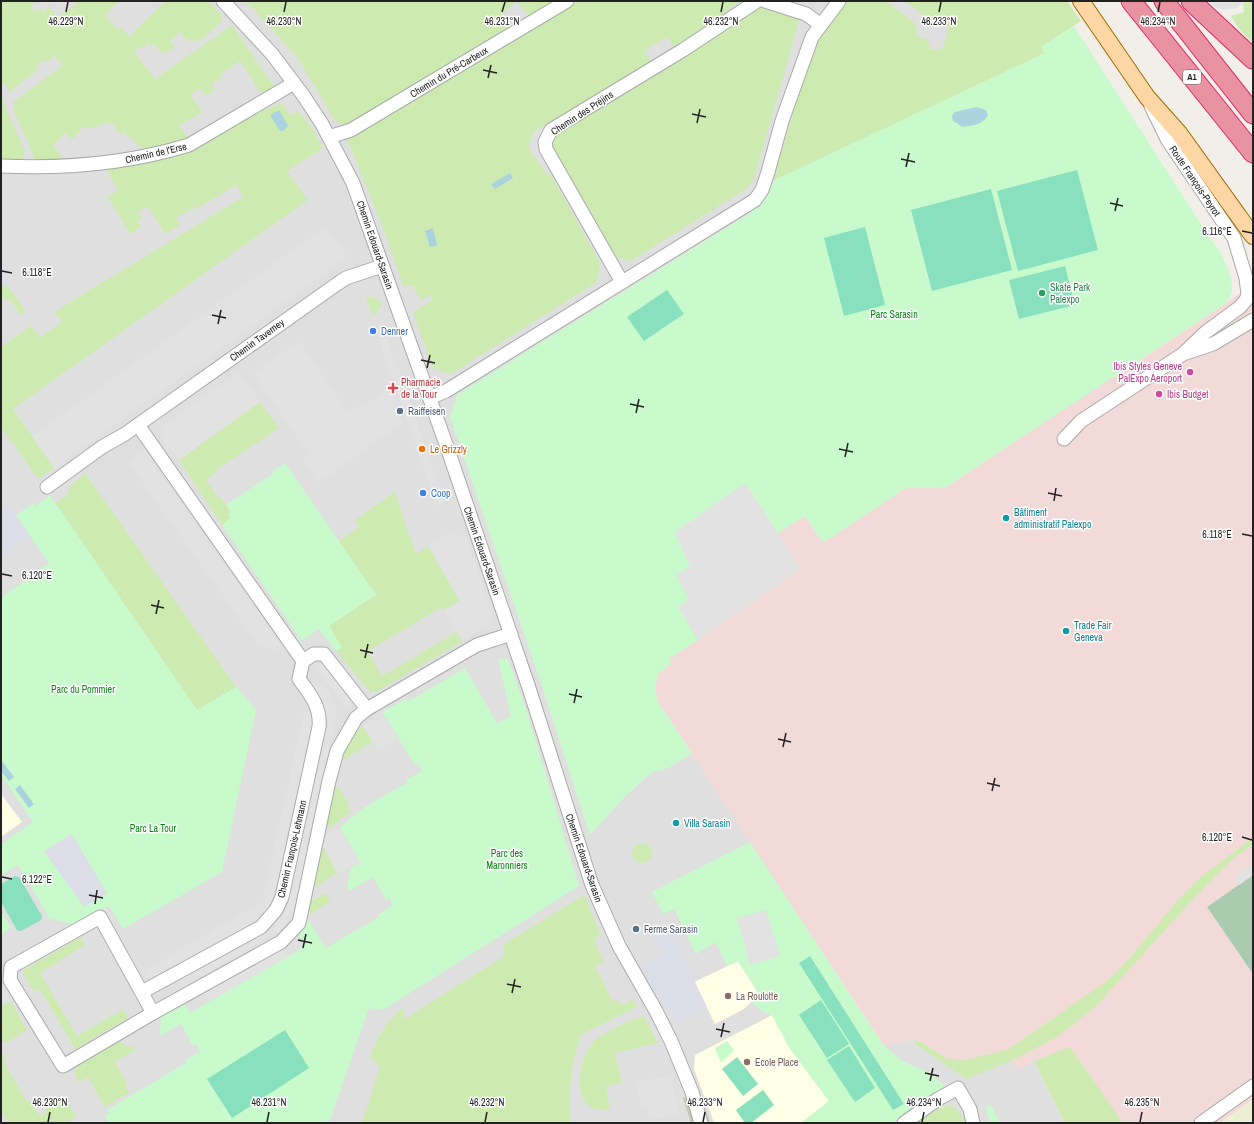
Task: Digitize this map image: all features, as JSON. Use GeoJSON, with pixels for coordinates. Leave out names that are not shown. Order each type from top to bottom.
{"type":"FeatureCollection","features":[{"type":"Feature","properties":{"kind":"highway","name":"A1"},"geometry":{"type":"LineString","coordinates":[[1131,1],[1253,153]]}},
{"type":"Feature","properties":{"kind":"highway","name":"A1"},"geometry":{"type":"LineString","coordinates":[[1164,1],[1253,114]]}},
{"type":"Feature","properties":{"kind":"highway"},"geometry":{"type":"LineString","coordinates":[[1192,1],[1253,59]]}},
{"type":"Feature","properties":{"kind":"main road","name":"Route François-Peyrot"},"geometry":{"type":"LineString","coordinates":[[1081,1],[1147,97],[1180,133],[1253,236]]}},
{"type":"Feature","properties":{"kind":"street","name":"Chemin Edouard-Sarasin"},"geometry":{"type":"LineString","coordinates":[[223,1],[272,54],[294,83],[329,137],[353,183],[430,398],[511,634],[595,892],[619,946],[668,1034],[692,1092],[701,1123]]}},
{"type":"Feature","properties":{"kind":"street","name":"Chemin du Pré-Carbeux"},"geometry":{"type":"LineString","coordinates":[[329,137],[351,130],[567,1]]}},
{"type":"Feature","properties":{"kind":"street","name":"Chemin des Préjins"},"geometry":{"type":"LineString","coordinates":[[622,282],[546,148],[546,136],[551,130],[683,50],[758,1]]}},
{"type":"Feature","properties":{"kind":"street"},"geometry":{"type":"LineString","coordinates":[[765,1],[806,14],[820,25]]}},
{"type":"Feature","properties":{"kind":"street"},"geometry":{"type":"LineString","coordinates":[[430,398],[446,391],[755,200],[762,190],[782,121],[812,38],[820,25],[839,1]]}},
{"type":"Feature","properties":{"kind":"street","name":"Chemin de l'Erse"},"geometry":{"type":"LineString","coordinates":[[1,166],[46,168],[82,166],[131,160],[173,150],[189,145],[294,83]]}},
{"type":"Feature","properties":{"kind":"street","name":"Route François-Peyrot"},"geometry":{"type":"LineString","coordinates":[[1064,439],[1081,421],[1183,354],[1206,332],[1240,307],[1246,300],[1247,285],[1234,238],[1167,139],[1147,97]]}},
{"type":"Feature","properties":{"kind":"street","name":"Chemin Taverney"},"geometry":{"type":"LineString","coordinates":[[47,487],[102,447],[138,425],[346,278],[382,266]]}},
{"type":"Feature","properties":{"kind":"street","name":"Route François-Peyrot"},"geometry":{"type":"LineString","coordinates":[[1183,354],[1213,344],[1253,320]]}},
{"type":"Feature","properties":{"kind":"street"},"geometry":{"type":"LineString","coordinates":[[138,425],[303,661],[314,654],[324,654],[367,708]]}},
{"type":"Feature","properties":{"kind":"street"},"geometry":{"type":"LineString","coordinates":[[153,1013],[100,917],[11,967],[9,973],[10,980],[63,1066],[153,1013],[281,942],[299,923],[329,781],[337,751],[356,718],[367,708],[477,645],[511,634]]}},
{"type":"Feature","properties":{"kind":"street","name":"Chemin François-Lehmann"},"geometry":{"type":"LineString","coordinates":[[142,992],[261,927],[276,910],[282,897],[320,727],[320,716],[317,706],[299,679],[303,661]]}},
{"type":"Feature","properties":{"kind":"street"},"geometry":{"type":"LineString","coordinates":[[1201,1123],[1253,1086]]}},
{"type":"Feature","properties":{"kind":"street"},"geometry":{"type":"LineString","coordinates":[[904,1123],[938,1099],[958,1088],[970,1109],[974,1123]]}},
{"type":"Feature","properties":{"kind":"shaded area"},"geometry":{"type":"Polygon","coordinates":[[[1,1],[1059,1],[1041,47],[1045,53],[773,181],[764,201],[744,217],[638,283],[543,689],[590,834],[626,795],[652,772],[668,768],[692,753],[884,1046],[915,1039],[1007,1050],[1017,1069],[1034,1061],[1065,1123],[1,1123],[1,1]]]}},
{"type":"Feature","properties":{"kind":"shaded area"},"geometry":{"type":"Polygon","coordinates":[[[1208,1],[1246,1],[1236,8],[1224,10],[1216,8],[1208,1]]]}},
{"type":"Feature","properties":{"kind":"shaded area"},"geometry":{"type":"Polygon","coordinates":[[[326,227],[348,257],[54,468],[32,436],[326,227]]]}},
{"type":"Feature","properties":{"kind":"shaded area"},"geometry":{"type":"Polygon","coordinates":[[[1,263],[11,280],[1,288],[1,263]]]}},
{"type":"Feature","properties":{"kind":"shaded area"},"geometry":{"type":"Polygon","coordinates":[[[1253,283],[1253,875],[1207,907],[1253,974],[1253,1099],[1221,1123],[1123,1123],[1070,1048],[1017,1069],[1007,1051],[965,1060],[948,1059],[915,1039],[884,1046],[658,702],[655,688],[658,674],[671,663],[669,660],[745,483],[778,533],[805,516],[822,541],[826,541],[906,488],[946,487],[1225,304],[1253,283]]]}},
{"type":"Feature","properties":{"kind":"shaded area"},"geometry":{"type":"Polygon","coordinates":[[[383,327],[445,501],[438,509],[377,335],[383,327]]]}},
{"type":"Feature","properties":{"kind":"shaded area"},"geometry":{"type":"Polygon","coordinates":[[[299,341],[349,413],[363,403],[365,405],[382,394],[381,392],[390,386],[401,424],[318,483],[303,461],[310,455],[253,374],[299,341]]]}},
{"type":"Feature","properties":{"kind":"shaded area"},"geometry":{"type":"Polygon","coordinates":[[[239,372],[260,402],[179,460],[160,435],[162,427],[239,372]]]}},
{"type":"Feature","properties":{"kind":"shaded area"},"geometry":{"type":"Polygon","coordinates":[[[144,451],[279,642],[276,651],[259,646],[128,462],[144,451]]]}},
{"type":"Feature","properties":{"kind":"shaded area"},"geometry":{"type":"Polygon","coordinates":[[[745,483],[801,569],[698,640],[678,606],[689,600],[676,575],[690,566],[675,532],[745,483]]]}},
{"type":"Feature","properties":{"kind":"shaded area"},"geometry":{"type":"Polygon","coordinates":[[[10,506],[32,539],[29,541],[27,537],[1,556],[1,512],[10,506]]]}},
{"type":"Feature","properties":{"kind":"shaded area"},"geometry":{"type":"Polygon","coordinates":[[[456,531],[458,537],[465,534],[491,609],[491,619],[487,626],[462,641],[444,610],[460,601],[428,546],[443,536],[456,531]]]}},
{"type":"Feature","properties":{"kind":"shaded area"},"geometry":{"type":"Polygon","coordinates":[[[326,664],[356,705],[345,705],[313,665],[326,664]]]}},
{"type":"Feature","properties":{"kind":"shaded area"},"geometry":{"type":"Polygon","coordinates":[[[323,685],[333,700],[336,710],[336,718],[294,912],[285,927],[182,988],[179,976],[162,986],[142,972],[263,901],[303,714],[312,711],[301,693],[311,686],[323,685]]]}},
{"type":"Feature","properties":{"kind":"shaded area"},"geometry":{"type":"Polygon","coordinates":[[[385,716],[399,738],[378,751],[363,726],[374,719],[376,722],[385,716]]]}},
{"type":"Feature","properties":{"kind":"shaded area"},"geometry":{"type":"Polygon","coordinates":[[[1,794],[22,822],[1,837],[1,794]]]}},
{"type":"Feature","properties":{"kind":"shaded area"},"geometry":{"type":"Polygon","coordinates":[[[340,828],[361,863],[337,873],[323,846],[325,836],[340,828]]]}},
{"type":"Feature","properties":{"kind":"shaded area"},"geometry":{"type":"Polygon","coordinates":[[[72,834],[107,894],[84,907],[44,851],[72,834]]]}},
{"type":"Feature","properties":{"kind":"shaded area"},"geometry":{"type":"Polygon","coordinates":[[[1253,863],[1253,875],[1239,885],[1234,877],[1253,863]]]}},
{"type":"Feature","properties":{"kind":"shaded area"},"geometry":{"type":"Polygon","coordinates":[[[1253,875],[1253,974],[1207,907],[1253,875]]]}},
{"type":"Feature","properties":{"kind":"shaded area"},"geometry":{"type":"Polygon","coordinates":[[[766,910],[780,956],[750,965],[737,918],[766,910]]]}},
{"type":"Feature","properties":{"kind":"shaded area"},"geometry":{"type":"Polygon","coordinates":[[[670,930],[707,1007],[676,1023],[640,965],[663,955],[653,938],[670,930]]]}},
{"type":"Feature","properties":{"kind":"shaded area"},"geometry":{"type":"Polygon","coordinates":[[[283,946],[289,956],[208,1002],[203,992],[283,946]]]}},
{"type":"Feature","properties":{"kind":"shaded area","name":"La Roulotte"},"geometry":{"type":"Polygon","coordinates":[[[738,961],[757,991],[751,1002],[744,1009],[715,1024],[694,982],[738,961]]]}},
{"type":"Feature","properties":{"kind":"shaded area"},"geometry":{"type":"Polygon","coordinates":[[[1,985],[11,1001],[1,1006],[1,985]]]}},
{"type":"Feature","properties":{"kind":"shaded area","name":"Ecole Place"},"geometry":{"type":"Polygon","coordinates":[[[772,1015],[789,1047],[829,1101],[801,1123],[714,1123],[694,1069],[695,1055],[772,1015]]]}},
{"type":"Feature","properties":{"kind":"shaded area"},"geometry":{"type":"Polygon","coordinates":[[[669,1076],[678,1103],[679,1115],[650,1119],[649,1109],[640,1104],[636,1082],[669,1076]]]}},
{"type":"Feature","properties":{"kind":"shaded area"},"geometry":{"type":"Polygon","coordinates":[[[700,1095],[710,1123],[691,1123],[683,1098],[700,1095]]]}},
{"type":"Feature","properties":{"kind":"shaded area"},"geometry":{"type":"Polygon","coordinates":[[[1253,1099],[1253,1123],[1221,1123],[1221,1122],[1253,1099]]]}},
{"type":"Feature","properties":{"kind":"green space"},"geometry":{"type":"Polygon","coordinates":[[[1,1],[32,1],[35,4],[31,6],[35,12],[40,8],[44,12],[49,7],[57,17],[77,4],[75,1],[119,1],[105,15],[118,30],[121,27],[129,36],[166,1],[208,1],[222,16],[222,21],[206,36],[196,41],[191,41],[180,32],[170,41],[175,47],[162,54],[154,44],[152,46],[149,43],[142,48],[140,46],[134,52],[155,79],[232,25],[275,88],[263,96],[240,61],[221,74],[222,77],[212,84],[215,89],[206,96],[200,88],[191,95],[202,112],[179,126],[190,140],[144,151],[124,132],[121,135],[112,123],[97,125],[97,128],[82,127],[73,140],[65,133],[53,145],[62,157],[58,162],[36,162],[13,108],[13,102],[62,66],[55,56],[47,62],[45,60],[36,66],[39,69],[9,92],[5,84],[1,85],[1,1]]]}},
{"type":"Feature","properties":{"kind":"green space"},"geometry":{"type":"Polygon","coordinates":[[[246,1],[517,1],[501,14],[512,28],[347,125],[341,124],[334,119],[297,57],[246,1]]]}},
{"type":"Feature","properties":{"kind":"green space"},"geometry":{"type":"Polygon","coordinates":[[[517,1],[559,1],[530,18],[517,1]]]}},
{"type":"Feature","properties":{"kind":"green space"},"geometry":{"type":"Polygon","coordinates":[[[579,1],[740,1],[674,48],[667,37],[644,51],[651,62],[534,131],[528,147],[546,174],[552,177],[600,263],[597,282],[451,374],[433,368],[413,312],[433,300],[430,295],[421,301],[413,286],[403,285],[382,225],[347,139],[439,86],[579,1]]]}},
{"type":"Feature","properties":{"kind":"green space"},"geometry":{"type":"Polygon","coordinates":[[[844,1],[885,1],[915,23],[918,36],[928,40],[931,50],[941,49],[945,43],[948,28],[942,19],[927,18],[905,1],[1067,1],[1081,21],[1041,47],[1045,53],[773,181],[800,89],[820,35],[844,1]]]}},
{"type":"Feature","properties":{"kind":"green space"},"geometry":{"type":"Polygon","coordinates":[[[1246,1],[1253,1],[1253,43],[1239,29],[1231,16],[1244,12],[1243,4],[1246,1]]]}},
{"type":"Feature","properties":{"kind":"green space"},"geometry":{"type":"Polygon","coordinates":[[[759,5],[792,14],[799,20],[752,182],[746,189],[631,261],[616,257],[552,149],[556,133],[759,5]]]}},
{"type":"Feature","properties":{"kind":"green space","name":"Parc Sarasin"},"geometry":{"type":"Polygon","coordinates":[[[1074,26],[1211,240],[1219,250],[1226,263],[1231,278],[1232,290],[1230,297],[1225,304],[946,487],[906,488],[826,541],[822,541],[805,516],[778,533],[745,483],[675,532],[690,566],[689,600],[678,607],[698,640],[669,659],[671,663],[658,674],[655,688],[658,702],[692,753],[668,768],[652,772],[626,795],[590,835],[543,689],[450,417],[457,395],[744,217],[764,201],[773,181],[1045,53],[1041,47],[1074,26]]]}},
{"type":"Feature","properties":{"kind":"green space"},"geometry":{"type":"Polygon","coordinates":[[[1,96],[25,152],[22,159],[17,161],[1,160],[1,96]]]}},
{"type":"Feature","properties":{"kind":"green space"},"geometry":{"type":"Polygon","coordinates":[[[282,103],[290,115],[298,111],[313,130],[323,148],[287,171],[308,200],[13,409],[54,468],[38,479],[1,427],[1,347],[31,326],[40,337],[62,322],[54,312],[243,197],[236,185],[198,208],[197,206],[176,218],[180,225],[165,234],[148,206],[138,212],[142,218],[137,221],[141,227],[130,234],[108,197],[118,190],[105,167],[181,155],[208,143],[252,115],[282,103]]]}},
{"type":"Feature","properties":{"kind":"green space"},"geometry":{"type":"Polygon","coordinates":[[[1077,170],[1098,250],[1018,271],[997,191],[1077,170]]]}},
{"type":"Feature","properties":{"kind":"green space"},"geometry":{"type":"Polygon","coordinates":[[[991,189],[1012,270],[932,291],[911,210],[991,189]]]}},
{"type":"Feature","properties":{"kind":"green space"},"geometry":{"type":"Polygon","coordinates":[[[865,227],[885,305],[844,316],[824,238],[865,227]]]}},
{"type":"Feature","properties":{"kind":"green space","name":"Skate Park Palexpo"},"geometry":{"type":"Polygon","coordinates":[[[1065,266],[1075,305],[1019,319],[1009,280],[1065,266]]]}},
{"type":"Feature","properties":{"kind":"green space"},"geometry":{"type":"Polygon","coordinates":[[[6,284],[26,311],[21,315],[9,299],[5,301],[3,297],[1,298],[1,288],[6,284]]]}},
{"type":"Feature","properties":{"kind":"green space"},"geometry":{"type":"Polygon","coordinates":[[[667,290],[684,314],[644,341],[627,317],[667,290]]]}},
{"type":"Feature","properties":{"kind":"green space"},"geometry":{"type":"Polygon","coordinates":[[[373,297],[383,303],[373,317],[366,298],[373,297]]]}},
{"type":"Feature","properties":{"kind":"green space"},"geometry":{"type":"Polygon","coordinates":[[[260,402],[279,428],[217,469],[218,471],[206,480],[231,512],[231,518],[222,525],[179,460],[260,402]]]}},
{"type":"Feature","properties":{"kind":"green space"},"geometry":{"type":"Polygon","coordinates":[[[285,463],[376,595],[329,626],[342,648],[336,651],[319,629],[302,641],[222,525],[231,518],[228,514],[231,511],[226,505],[273,474],[272,472],[285,463]]]}},
{"type":"Feature","properties":{"kind":"green space"},"geometry":{"type":"Polygon","coordinates":[[[85,473],[236,687],[197,710],[55,503],[67,495],[71,485],[85,473]]]}},
{"type":"Feature","properties":{"kind":"green space"},"geometry":{"type":"Polygon","coordinates":[[[395,492],[416,554],[428,546],[460,601],[444,610],[442,607],[368,651],[382,676],[457,632],[462,641],[378,691],[370,692],[336,651],[341,647],[329,626],[376,595],[339,541],[359,527],[355,520],[395,492]]]}},
{"type":"Feature","properties":{"kind":"green space"},"geometry":{"type":"Polygon","coordinates":[[[50,495],[197,710],[236,687],[256,710],[222,872],[123,929],[109,906],[75,925],[52,919],[50,920],[18,865],[1,875],[1,844],[33,822],[1,775],[1,598],[49,563],[15,516],[33,503],[35,506],[50,495]]]}},
{"type":"Feature","properties":{"kind":"green space","name":"Parc des Maronniers"},"geometry":{"type":"Polygon","coordinates":[[[498,659],[508,659],[527,712],[579,886],[383,1010],[369,1008],[329,1123],[108,1123],[105,1116],[109,1114],[107,1110],[186,1063],[185,1060],[200,1052],[196,1044],[193,1046],[181,1024],[160,1036],[161,1017],[184,1004],[190,1013],[304,947],[299,932],[304,922],[308,920],[326,948],[379,917],[378,915],[393,905],[389,898],[386,900],[373,877],[349,891],[347,888],[351,868],[360,862],[340,828],[355,814],[408,782],[407,779],[422,771],[418,764],[415,765],[382,712],[407,698],[409,701],[465,668],[497,723],[511,716],[498,659]]]}},
{"type":"Feature","properties":{"kind":"green space"},"geometry":{"type":"Polygon","coordinates":[[[363,726],[372,742],[343,760],[342,758],[351,737],[363,726]]]}},
{"type":"Feature","properties":{"kind":"green space"},"geometry":{"type":"Polygon","coordinates":[[[338,786],[349,804],[347,806],[351,812],[328,828],[326,826],[334,788],[338,786]]]}},
{"type":"Feature","properties":{"kind":"green space"},"geometry":{"type":"Polygon","coordinates":[[[1251,839],[1253,844],[1232,859],[1183,910],[1096,1006],[1057,1037],[1015,1059],[966,1079],[915,1044],[915,1039],[948,1059],[965,1060],[1007,1050],[1103,984],[1124,965],[1177,901],[1202,876],[1251,839]]]}},
{"type":"Feature","properties":{"kind":"green space"},"geometry":{"type":"Polygon","coordinates":[[[750,842],[884,1046],[903,1061],[929,1073],[943,1084],[943,1087],[893,1123],[801,1123],[829,1101],[789,1047],[772,1015],[763,1012],[751,1002],[757,990],[738,961],[727,966],[716,942],[696,954],[674,909],[663,914],[652,892],[750,842]]]}},
{"type":"Feature","properties":{"kind":"green space"},"geometry":{"type":"Polygon","coordinates":[[[642,843],[649,846],[652,853],[649,860],[642,863],[635,860],[632,853],[635,846],[642,843]]]}},
{"type":"Feature","properties":{"kind":"green space"},"geometry":{"type":"Polygon","coordinates":[[[323,846],[337,873],[316,887],[314,884],[323,846]]]}},
{"type":"Feature","properties":{"kind":"green space"},"geometry":{"type":"Polygon","coordinates":[[[15,876],[19,877],[42,916],[41,920],[21,931],[17,930],[1,902],[1,884],[15,876]]]}},
{"type":"Feature","properties":{"kind":"green space"},"geometry":{"type":"Polygon","coordinates":[[[325,893],[331,902],[306,916],[310,902],[325,893]]]}},
{"type":"Feature","properties":{"kind":"green space"},"geometry":{"type":"Polygon","coordinates":[[[584,895],[601,935],[594,938],[604,962],[595,966],[613,1002],[618,1000],[621,1005],[633,999],[637,1007],[582,1034],[575,1056],[571,1078],[569,1100],[571,1123],[362,1123],[380,1067],[370,1057],[379,1036],[392,1018],[403,1008],[404,1019],[503,957],[504,944],[584,895]]]}},
{"type":"Feature","properties":{"kind":"green space"},"geometry":{"type":"Polygon","coordinates":[[[1,911],[11,928],[1,934],[1,911]]]}},
{"type":"Feature","properties":{"kind":"green space"},"geometry":{"type":"Polygon","coordinates":[[[81,937],[85,945],[40,973],[77,1036],[123,1009],[128,1018],[75,1049],[40,989],[34,992],[22,971],[81,937]]]}},
{"type":"Feature","properties":{"kind":"green space"},"geometry":{"type":"Polygon","coordinates":[[[810,956],[904,1104],[893,1110],[799,963],[810,956]]]}},
{"type":"Feature","properties":{"kind":"green space"},"geometry":{"type":"Polygon","coordinates":[[[821,1000],[849,1044],[827,1058],[799,1015],[821,1000]]]}},
{"type":"Feature","properties":{"kind":"green space"},"geometry":{"type":"Polygon","coordinates":[[[11,1001],[27,1030],[6,1043],[4,1041],[1,1042],[1,1006],[11,1001]]]}},
{"type":"Feature","properties":{"kind":"green space"},"geometry":{"type":"Polygon","coordinates":[[[643,1015],[658,1043],[615,1053],[622,1083],[606,1086],[610,1110],[601,1110],[589,1106],[584,1100],[581,1092],[580,1074],[585,1055],[589,1047],[594,1041],[604,1034],[643,1015]]]}},
{"type":"Feature","properties":{"kind":"green space"},"geometry":{"type":"Polygon","coordinates":[[[285,1030],[309,1068],[232,1118],[207,1079],[285,1030]]]}},
{"type":"Feature","properties":{"kind":"green space"},"geometry":{"type":"Polygon","coordinates":[[[119,1041],[129,1047],[133,1046],[135,1050],[115,1062],[128,1085],[125,1086],[129,1093],[105,1107],[88,1077],[79,1082],[75,1071],[77,1067],[87,1058],[119,1041]]]}},
{"type":"Feature","properties":{"kind":"green space"},"geometry":{"type":"Polygon","coordinates":[[[727,1041],[734,1050],[721,1063],[715,1048],[727,1041]]]}},
{"type":"Feature","properties":{"kind":"green space"},"geometry":{"type":"Polygon","coordinates":[[[849,1046],[875,1088],[855,1102],[827,1060],[849,1046]]]}},
{"type":"Feature","properties":{"kind":"green space"},"geometry":{"type":"Polygon","coordinates":[[[1070,1047],[1123,1123],[1065,1123],[1034,1061],[1070,1047]]]}},
{"type":"Feature","properties":{"kind":"green space"},"geometry":{"type":"Polygon","coordinates":[[[1,1051],[6,1060],[4,1062],[27,1102],[30,1101],[39,1116],[46,1112],[45,1109],[65,1098],[76,1117],[66,1123],[9,1123],[1,1110],[1,1051]]]}},
{"type":"Feature","properties":{"kind":"green space"},"geometry":{"type":"Polygon","coordinates":[[[737,1057],[758,1084],[743,1096],[722,1069],[737,1057]]]}},
{"type":"Feature","properties":{"kind":"green space"},"geometry":{"type":"Polygon","coordinates":[[[763,1090],[774,1105],[751,1123],[745,1123],[736,1110],[763,1090]]]}},
{"type":"Feature","properties":{"kind":"green space"},"geometry":{"type":"Polygon","coordinates":[[[944,1105],[955,1108],[960,1112],[964,1123],[917,1123],[944,1105]]]}},
{"type":"Feature","properties":{"kind":"green space"},"geometry":{"type":"Polygon","coordinates":[[[991,1105],[1000,1123],[990,1123],[986,1107],[991,1105]]]}},
{"type":"Feature","properties":{"kind":"water"},"geometry":{"type":"Polygon","coordinates":[[[976,107],[986,110],[988,115],[981,123],[963,127],[953,121],[952,116],[955,112],[976,107]]]}},
{"type":"Feature","properties":{"kind":"water"},"geometry":{"type":"Polygon","coordinates":[[[279,110],[288,126],[283,131],[280,131],[270,115],[279,110]]]}},
{"type":"Feature","properties":{"kind":"water"},"geometry":{"type":"Polygon","coordinates":[[[510,173],[513,178],[495,189],[491,184],[510,173]]]}},
{"type":"Feature","properties":{"kind":"water"},"geometry":{"type":"Polygon","coordinates":[[[433,228],[437,245],[430,247],[425,231],[433,228]]]}},
{"type":"Feature","properties":{"kind":"water"},"geometry":{"type":"Polygon","coordinates":[[[1,760],[14,777],[9,781],[1,771],[1,760]]]}},
{"type":"Feature","properties":{"kind":"water"},"geometry":{"type":"Polygon","coordinates":[[[20,785],[34,804],[29,808],[15,789],[20,785]]]}},
{"type":"Feature","properties":{"kind":"place","name":"Skate Park Palexpo"},"geometry":{"type":"Point","coordinates":[1042,293]}},
{"type":"Feature","properties":{"kind":"place","name":"Denner"},"geometry":{"type":"Point","coordinates":[373,331]}},
{"type":"Feature","properties":{"kind":"place","name":"Ibis Styles Geneve PalExpo Aeroport"},"geometry":{"type":"Point","coordinates":[1190,372]}},
{"type":"Feature","properties":{"kind":"place","name":"Pharmacie de la Tour"},"geometry":{"type":"Point","coordinates":[393,388]}},
{"type":"Feature","properties":{"kind":"place","name":"Ibis Budget"},"geometry":{"type":"Point","coordinates":[1159,394]}},
{"type":"Feature","properties":{"kind":"place","name":"Raiffeisen"},"geometry":{"type":"Point","coordinates":[400,411]}},
{"type":"Feature","properties":{"kind":"place","name":"Le Grizzly"},"geometry":{"type":"Point","coordinates":[422,449]}},
{"type":"Feature","properties":{"kind":"place","name":"Coop"},"geometry":{"type":"Point","coordinates":[423,493]}},
{"type":"Feature","properties":{"kind":"place","name":"Bâtiment administratif Palexpo"},"geometry":{"type":"Point","coordinates":[1006,518]}},
{"type":"Feature","properties":{"kind":"place","name":"Trade Fair Geneva"},"geometry":{"type":"Point","coordinates":[1066,631]}},
{"type":"Feature","properties":{"kind":"place","name":"Villa Sarasin"},"geometry":{"type":"Point","coordinates":[676,823]}},
{"type":"Feature","properties":{"kind":"place","name":"Ferme Sarasin"},"geometry":{"type":"Point","coordinates":[636,929]}},
{"type":"Feature","properties":{"kind":"place","name":"La Roulotte"},"geometry":{"type":"Point","coordinates":[728,996]}},
{"type":"Feature","properties":{"kind":"place","name":"Ecole Place"},"geometry":{"type":"Point","coordinates":[747,1062]}},
{"type":"Feature","properties":{"kind":"park label","name":"Parc du Pommier"},"geometry":{"type":"Point","coordinates":[83,689]}},
{"type":"Feature","properties":{"kind":"park label","name":"Parc La Tour"},"geometry":{"type":"Point","coordinates":[153,828]}}]}
